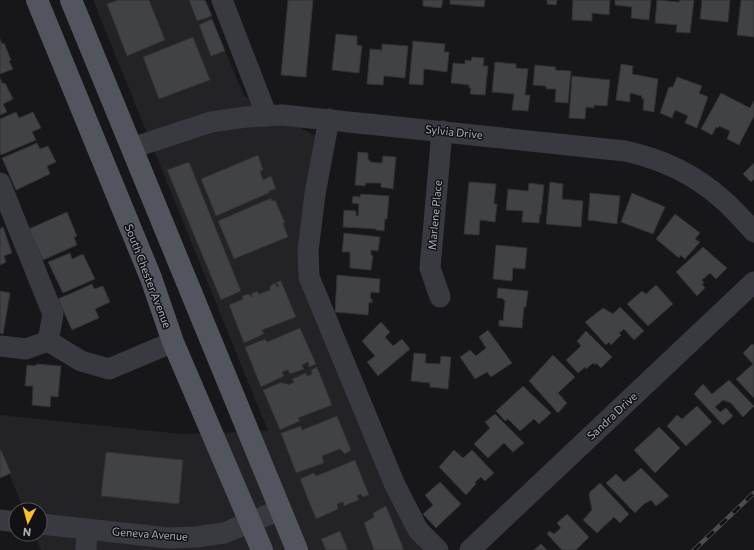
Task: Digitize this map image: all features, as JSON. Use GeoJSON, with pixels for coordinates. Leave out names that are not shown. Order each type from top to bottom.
{"type":"FeatureCollection","features":[{"type":"Feature","properties":{"kind":"main road","name":"South Chester Avenue"},"geometry":{"type":"LineString","coordinates":[[37,0],[151,278],[173,342],[262,550]]}},
{"type":"Feature","properties":{"kind":"main road"},"geometry":{"type":"LineString","coordinates":[[71,0],[297,550]]}},
{"type":"Feature","properties":{"kind":"street"},"geometry":{"type":"LineString","coordinates":[[222,0],[267,116]]}},
{"type":"Feature","properties":{"kind":"street","name":"Sylvia Drive"},"geometry":{"type":"LineString","coordinates":[[132,148],[211,122],[246,117],[282,115],[625,150],[647,156],[678,168],[703,183],[723,200],[754,232]]}},
{"type":"Feature","properties":{"kind":"street"},"geometry":{"type":"LineString","coordinates":[[329,119],[314,201],[308,251],[309,277],[394,483],[418,530],[438,550]]}},
{"type":"Feature","properties":{"kind":"street","name":"Marlene Place"},"geometry":{"type":"LineString","coordinates":[[440,297],[430,268],[442,131]]}},
{"type":"Feature","properties":{"kind":"street"},"geometry":{"type":"LineString","coordinates":[[0,183],[53,314],[48,341]]}},
{"type":"Feature","properties":{"kind":"street","name":"Sandra Drive"},"geometry":{"type":"LineString","coordinates":[[470,550],[754,282]]}},
{"type":"Feature","properties":{"kind":"street"},"geometry":{"type":"LineString","coordinates":[[48,341],[81,361],[110,370],[173,342]]}},
{"type":"Feature","properties":{"kind":"street"},"geometry":{"type":"LineString","coordinates":[[0,346],[26,349],[48,341]]}},
{"type":"Feature","properties":{"kind":"street","name":"Geneva Avenue"},"geometry":{"type":"LineString","coordinates":[[48,525],[169,538],[181,544],[196,537],[224,533],[280,510]]}},
{"type":"Feature","properties":{"kind":"street"},"geometry":{"type":"LineString","coordinates":[[86,550],[87,529]]}},
{"type":"Feature","properties":{"kind":"shaded area"},"geometry":{"type":"Polygon","coordinates":[[[93,0],[204,0],[244,96],[324,141],[310,274],[413,522],[438,550],[41,550],[38,542],[48,542],[48,502],[21,502],[0,451],[0,415],[182,434],[268,431],[93,0]]]}},
{"type":"Feature","properties":{"kind":"building"},"geometry":{"type":"Polygon","coordinates":[[[118,0],[149,0],[165,40],[127,56],[107,4],[118,0]]]}},
{"type":"Feature","properties":{"kind":"building"},"geometry":{"type":"Polygon","coordinates":[[[189,0],[205,0],[212,16],[197,21],[189,0]]]}},
{"type":"Feature","properties":{"kind":"building"},"geometry":{"type":"Polygon","coordinates":[[[288,0],[313,0],[306,77],[281,75],[288,0]]]}},
{"type":"Feature","properties":{"kind":"building"},"geometry":{"type":"Polygon","coordinates":[[[423,0],[443,0],[441,8],[423,6],[423,0]]]}},
{"type":"Feature","properties":{"kind":"building"},"geometry":{"type":"Polygon","coordinates":[[[450,0],[485,0],[484,7],[450,4],[450,0]]]}},
{"type":"Feature","properties":{"kind":"building"},"geometry":{"type":"Polygon","coordinates":[[[547,0],[557,0],[556,5],[547,4],[547,0]]]}},
{"type":"Feature","properties":{"kind":"building"},"geometry":{"type":"Polygon","coordinates":[[[573,0],[610,0],[609,15],[592,13],[592,21],[572,20],[573,0]]]}},
{"type":"Feature","properties":{"kind":"building"},"geometry":{"type":"Polygon","coordinates":[[[615,0],[651,0],[649,20],[631,18],[632,7],[615,5],[615,0]]]}},
{"type":"Feature","properties":{"kind":"building"},"geometry":{"type":"Polygon","coordinates":[[[657,0],[679,2],[680,0],[694,0],[690,33],[676,32],[677,25],[655,23],[657,0]]]}},
{"type":"Feature","properties":{"kind":"building"},"geometry":{"type":"Polygon","coordinates":[[[702,0],[730,0],[728,22],[700,19],[702,0]]]}},
{"type":"Feature","properties":{"kind":"building"},"geometry":{"type":"Polygon","coordinates":[[[741,0],[754,0],[754,37],[737,35],[741,0]]]}},
{"type":"Feature","properties":{"kind":"building"},"geometry":{"type":"Polygon","coordinates":[[[212,19],[225,51],[211,56],[199,25],[212,19]]]}},
{"type":"Feature","properties":{"kind":"building"},"geometry":{"type":"Polygon","coordinates":[[[336,34],[357,36],[357,45],[362,46],[359,73],[332,70],[336,34]]]}},
{"type":"Feature","properties":{"kind":"building"},"geometry":{"type":"Polygon","coordinates":[[[193,37],[210,80],[159,99],[143,57],[193,37]]]}},
{"type":"Feature","properties":{"kind":"building"},"geometry":{"type":"Polygon","coordinates":[[[0,39],[2,44],[4,43],[13,69],[0,74],[0,39]]]}},
{"type":"Feature","properties":{"kind":"building"},"geometry":{"type":"Polygon","coordinates":[[[413,41],[445,44],[444,52],[449,52],[447,72],[424,69],[423,85],[409,84],[413,41]]]}},
{"type":"Feature","properties":{"kind":"building"},"geometry":{"type":"Polygon","coordinates":[[[382,44],[408,46],[405,78],[384,76],[383,85],[367,84],[370,49],[382,50],[382,44]]]}},
{"type":"Feature","properties":{"kind":"building"},"geometry":{"type":"Polygon","coordinates":[[[472,57],[484,58],[483,66],[488,66],[485,95],[470,94],[471,88],[469,88],[469,85],[451,83],[453,63],[465,64],[465,60],[471,61],[472,57]]]}},
{"type":"Feature","properties":{"kind":"building"},"geometry":{"type":"Polygon","coordinates":[[[495,62],[516,64],[516,68],[528,69],[525,95],[530,95],[528,111],[512,110],[514,94],[492,92],[495,62]]]}},
{"type":"Feature","properties":{"kind":"building"},"geometry":{"type":"Polygon","coordinates":[[[621,64],[633,66],[632,74],[658,79],[654,112],[643,110],[644,99],[642,99],[642,96],[630,93],[630,102],[616,100],[621,64]]]}},
{"type":"Feature","properties":{"kind":"building"},"geometry":{"type":"Polygon","coordinates":[[[535,65],[556,67],[555,70],[571,71],[568,103],[555,102],[556,89],[546,89],[546,86],[533,85],[535,65]]]}},
{"type":"Feature","properties":{"kind":"building"},"geometry":{"type":"Polygon","coordinates":[[[572,76],[610,80],[607,106],[594,105],[594,108],[586,107],[585,119],[569,118],[572,76]]]}},
{"type":"Feature","properties":{"kind":"building"},"geometry":{"type":"Polygon","coordinates":[[[677,77],[702,86],[699,93],[708,97],[697,128],[685,123],[688,116],[675,110],[672,118],[660,113],[669,87],[673,87],[677,77]]]}},
{"type":"Feature","properties":{"kind":"building"},"geometry":{"type":"Polygon","coordinates":[[[0,78],[3,84],[5,83],[13,99],[3,104],[7,112],[0,115],[0,78]]]}},
{"type":"Feature","properties":{"kind":"building"},"geometry":{"type":"Polygon","coordinates":[[[721,93],[750,108],[754,101],[754,116],[739,145],[727,139],[730,131],[719,126],[718,128],[716,127],[712,135],[701,129],[721,93]]]}},
{"type":"Feature","properties":{"kind":"building"},"geometry":{"type":"Polygon","coordinates":[[[16,112],[19,118],[33,112],[41,128],[32,132],[36,140],[1,155],[0,119],[16,112]]]}},
{"type":"Feature","properties":{"kind":"building"},"geometry":{"type":"Polygon","coordinates":[[[37,143],[40,149],[48,146],[56,162],[47,166],[50,174],[16,190],[2,158],[37,143]]]}},
{"type":"Feature","properties":{"kind":"building"},"geometry":{"type":"Polygon","coordinates":[[[358,152],[368,153],[368,160],[370,160],[370,162],[382,163],[383,156],[396,157],[393,189],[381,187],[381,183],[366,183],[365,186],[355,185],[358,152]]]}},
{"type":"Feature","properties":{"kind":"building"},"geometry":{"type":"Polygon","coordinates":[[[258,155],[263,170],[260,171],[263,180],[271,176],[276,189],[216,216],[201,179],[258,155]]]}},
{"type":"Feature","properties":{"kind":"building"},"geometry":{"type":"Polygon","coordinates":[[[189,162],[241,291],[221,300],[167,170],[189,162]]]}},
{"type":"Feature","properties":{"kind":"building"},"geometry":{"type":"Polygon","coordinates":[[[754,163],[754,179],[751,182],[743,174],[754,163]]]}},
{"type":"Feature","properties":{"kind":"building"},"geometry":{"type":"Polygon","coordinates":[[[469,182],[496,184],[494,204],[497,204],[495,222],[480,220],[479,235],[464,234],[469,182]]]}},
{"type":"Feature","properties":{"kind":"building"},"geometry":{"type":"Polygon","coordinates":[[[550,182],[563,184],[562,199],[583,201],[581,227],[546,224],[550,182]]]}},
{"type":"Feature","properties":{"kind":"building"},"geometry":{"type":"Polygon","coordinates":[[[529,183],[544,185],[539,223],[522,222],[523,211],[506,210],[508,189],[528,191],[529,183]]]}},
{"type":"Feature","properties":{"kind":"building"},"geometry":{"type":"Polygon","coordinates":[[[590,193],[620,196],[617,224],[588,220],[590,193]]]}},
{"type":"Feature","properties":{"kind":"building"},"geometry":{"type":"Polygon","coordinates":[[[632,193],[665,207],[653,234],[621,222],[632,193]]]}},
{"type":"Feature","properties":{"kind":"building"},"geometry":{"type":"Polygon","coordinates":[[[361,194],[389,196],[387,219],[385,219],[384,231],[376,229],[343,227],[344,210],[356,211],[356,216],[358,216],[359,204],[352,203],[353,196],[360,197],[361,194]]]}},
{"type":"Feature","properties":{"kind":"building"},"geometry":{"type":"Polygon","coordinates":[[[271,198],[272,201],[275,200],[285,223],[283,223],[288,237],[234,259],[218,221],[271,198]]]}},
{"type":"Feature","properties":{"kind":"building"},"geometry":{"type":"Polygon","coordinates":[[[67,212],[77,236],[74,237],[77,245],[43,260],[29,229],[67,212]]]}},
{"type":"Feature","properties":{"kind":"building"},"geometry":{"type":"Polygon","coordinates":[[[675,214],[700,233],[695,239],[700,242],[685,259],[680,255],[679,258],[656,239],[675,214]]]}},
{"type":"Feature","properties":{"kind":"building"},"geometry":{"type":"Polygon","coordinates":[[[3,227],[12,253],[4,256],[6,262],[0,265],[0,229],[3,227]]]}},
{"type":"Feature","properties":{"kind":"building"},"geometry":{"type":"Polygon","coordinates":[[[344,233],[380,237],[378,251],[371,250],[371,255],[373,256],[371,270],[350,268],[350,252],[342,252],[344,233]]]}},
{"type":"Feature","properties":{"kind":"building"},"geometry":{"type":"Polygon","coordinates":[[[496,245],[527,248],[525,269],[513,268],[512,281],[493,279],[496,245]]]}},
{"type":"Feature","properties":{"kind":"building"},"geometry":{"type":"Polygon","coordinates":[[[703,247],[727,268],[716,279],[710,273],[702,280],[704,283],[702,284],[705,288],[697,296],[676,272],[703,247]]]}},
{"type":"Feature","properties":{"kind":"building"},"geometry":{"type":"Polygon","coordinates":[[[70,253],[72,259],[83,254],[95,279],[63,293],[48,262],[70,253]]]}},
{"type":"Feature","properties":{"kind":"building"},"geometry":{"type":"Polygon","coordinates":[[[337,275],[380,279],[379,293],[371,292],[370,298],[372,299],[372,303],[369,302],[368,315],[335,312],[337,275]]]}},
{"type":"Feature","properties":{"kind":"building"},"geometry":{"type":"Polygon","coordinates":[[[281,281],[296,317],[262,330],[264,334],[244,343],[229,305],[243,299],[242,296],[248,294],[253,297],[251,294],[257,291],[259,294],[270,290],[270,286],[275,283],[277,287],[279,286],[276,282],[281,281]]]}},
{"type":"Feature","properties":{"kind":"building"},"geometry":{"type":"Polygon","coordinates":[[[92,284],[94,289],[103,286],[110,302],[95,309],[99,318],[72,330],[58,299],[92,284]]]}},
{"type":"Feature","properties":{"kind":"building"},"geometry":{"type":"Polygon","coordinates":[[[656,285],[673,304],[648,326],[627,304],[642,291],[646,294],[656,285]]]}},
{"type":"Feature","properties":{"kind":"building"},"geometry":{"type":"Polygon","coordinates":[[[498,288],[528,291],[526,307],[524,307],[522,328],[499,326],[499,320],[503,321],[505,301],[502,298],[497,298],[498,288]]]}},
{"type":"Feature","properties":{"kind":"building"},"geometry":{"type":"Polygon","coordinates":[[[0,291],[10,293],[3,334],[0,333],[0,291]]]}},
{"type":"Feature","properties":{"kind":"building"},"geometry":{"type":"Polygon","coordinates":[[[620,307],[644,331],[634,340],[624,329],[619,333],[621,335],[611,345],[609,342],[606,345],[585,322],[603,308],[613,314],[620,307]]]}},
{"type":"Feature","properties":{"kind":"building"},"geometry":{"type":"Polygon","coordinates":[[[381,322],[390,332],[385,337],[393,346],[402,339],[410,349],[378,376],[367,362],[375,356],[362,341],[381,322]]]}},
{"type":"Feature","properties":{"kind":"building"},"geometry":{"type":"Polygon","coordinates":[[[300,328],[316,364],[309,367],[308,362],[302,365],[304,369],[290,374],[288,370],[282,372],[284,376],[261,387],[245,347],[265,339],[267,342],[300,328]]]}},
{"type":"Feature","properties":{"kind":"building"},"geometry":{"type":"Polygon","coordinates":[[[488,330],[512,363],[491,377],[487,372],[475,379],[460,357],[470,350],[476,356],[486,348],[479,337],[488,330]]]}},
{"type":"Feature","properties":{"kind":"building"},"geometry":{"type":"Polygon","coordinates":[[[586,331],[612,357],[601,368],[596,363],[595,365],[593,363],[578,373],[566,360],[581,346],[577,341],[586,331]]]}},
{"type":"Feature","properties":{"kind":"building"},"geometry":{"type":"Polygon","coordinates":[[[752,344],[754,345],[754,398],[736,379],[753,364],[743,353],[752,344]]]}},
{"type":"Feature","properties":{"kind":"building"},"geometry":{"type":"Polygon","coordinates":[[[414,353],[426,354],[425,363],[440,364],[441,356],[451,357],[448,389],[430,387],[430,383],[411,381],[414,353]]]}},
{"type":"Feature","properties":{"kind":"building"},"geometry":{"type":"Polygon","coordinates":[[[553,355],[575,377],[558,393],[567,403],[558,413],[529,381],[553,355]]]}},
{"type":"Feature","properties":{"kind":"building"},"geometry":{"type":"Polygon","coordinates":[[[36,364],[61,366],[58,397],[51,396],[50,407],[32,405],[33,386],[25,386],[27,365],[36,366],[36,364]]]}},
{"type":"Feature","properties":{"kind":"building"},"geometry":{"type":"Polygon","coordinates":[[[317,367],[332,405],[298,418],[300,421],[280,430],[263,390],[282,382],[283,384],[286,383],[288,385],[294,382],[292,379],[306,373],[307,376],[312,374],[311,370],[317,367]]]}},
{"type":"Feature","properties":{"kind":"building"},"geometry":{"type":"Polygon","coordinates":[[[729,380],[754,406],[743,417],[731,403],[723,400],[715,407],[720,412],[726,408],[733,416],[723,425],[694,394],[703,384],[712,394],[729,380]]]}},
{"type":"Feature","properties":{"kind":"building"},"geometry":{"type":"Polygon","coordinates":[[[523,386],[551,413],[539,424],[534,419],[520,431],[508,419],[505,421],[496,411],[523,386]]]}},
{"type":"Feature","properties":{"kind":"building"},"geometry":{"type":"Polygon","coordinates":[[[697,406],[712,422],[686,446],[667,426],[677,415],[682,419],[697,406]]]}},
{"type":"Feature","properties":{"kind":"building"},"geometry":{"type":"Polygon","coordinates":[[[495,414],[524,443],[513,452],[504,443],[488,458],[474,444],[490,428],[485,422],[495,414]]]}},
{"type":"Feature","properties":{"kind":"building"},"geometry":{"type":"Polygon","coordinates":[[[337,416],[351,450],[345,454],[340,449],[322,456],[324,463],[296,473],[281,433],[301,426],[302,430],[337,416]]]}},
{"type":"Feature","properties":{"kind":"building"},"geometry":{"type":"Polygon","coordinates":[[[659,427],[680,448],[655,473],[634,450],[659,427]]]}},
{"type":"Feature","properties":{"kind":"building"},"geometry":{"type":"Polygon","coordinates":[[[0,450],[11,473],[0,478],[0,450]]]}},
{"type":"Feature","properties":{"kind":"building"},"geometry":{"type":"Polygon","coordinates":[[[454,450],[463,458],[472,450],[494,473],[485,481],[481,477],[475,482],[476,484],[466,495],[439,467],[454,450]]]}},
{"type":"Feature","properties":{"kind":"building"},"geometry":{"type":"Polygon","coordinates":[[[106,452],[183,460],[179,504],[101,496],[106,452]]]}},
{"type":"Feature","properties":{"kind":"building"},"geometry":{"type":"Polygon","coordinates":[[[355,460],[369,495],[362,497],[361,494],[357,496],[359,500],[344,506],[343,502],[337,504],[338,509],[316,519],[300,479],[314,473],[316,476],[355,460]]]}},
{"type":"Feature","properties":{"kind":"building"},"geometry":{"type":"Polygon","coordinates":[[[641,468],[669,496],[656,506],[651,500],[644,504],[635,513],[606,483],[616,474],[624,482],[641,468]]]}},
{"type":"Feature","properties":{"kind":"building"},"geometry":{"type":"Polygon","coordinates":[[[440,482],[461,504],[436,528],[423,514],[433,505],[425,495],[440,482]]]}},
{"type":"Feature","properties":{"kind":"building"},"geometry":{"type":"Polygon","coordinates":[[[600,483],[629,514],[620,523],[614,517],[597,533],[583,520],[592,510],[589,495],[590,492],[600,483]]]}},
{"type":"Feature","properties":{"kind":"building"},"geometry":{"type":"Polygon","coordinates":[[[386,506],[404,550],[374,550],[364,523],[374,517],[373,513],[386,506]]]}},
{"type":"Feature","properties":{"kind":"building"},"geometry":{"type":"Polygon","coordinates":[[[567,514],[589,537],[576,550],[562,550],[547,534],[549,531],[554,534],[561,528],[557,523],[567,514]]]}},
{"type":"Feature","properties":{"kind":"building"},"geometry":{"type":"Polygon","coordinates":[[[340,531],[348,550],[326,550],[321,539],[340,531]]]}},
{"type":"Feature","properties":{"kind":"building"},"geometry":{"type":"Polygon","coordinates":[[[541,544],[547,550],[534,550],[541,544]]]}},
{"type":"Feature","properties":{"kind":"railway"},"geometry":{"type":"LineString","coordinates":[[694,550],[754,493]]}}]}
